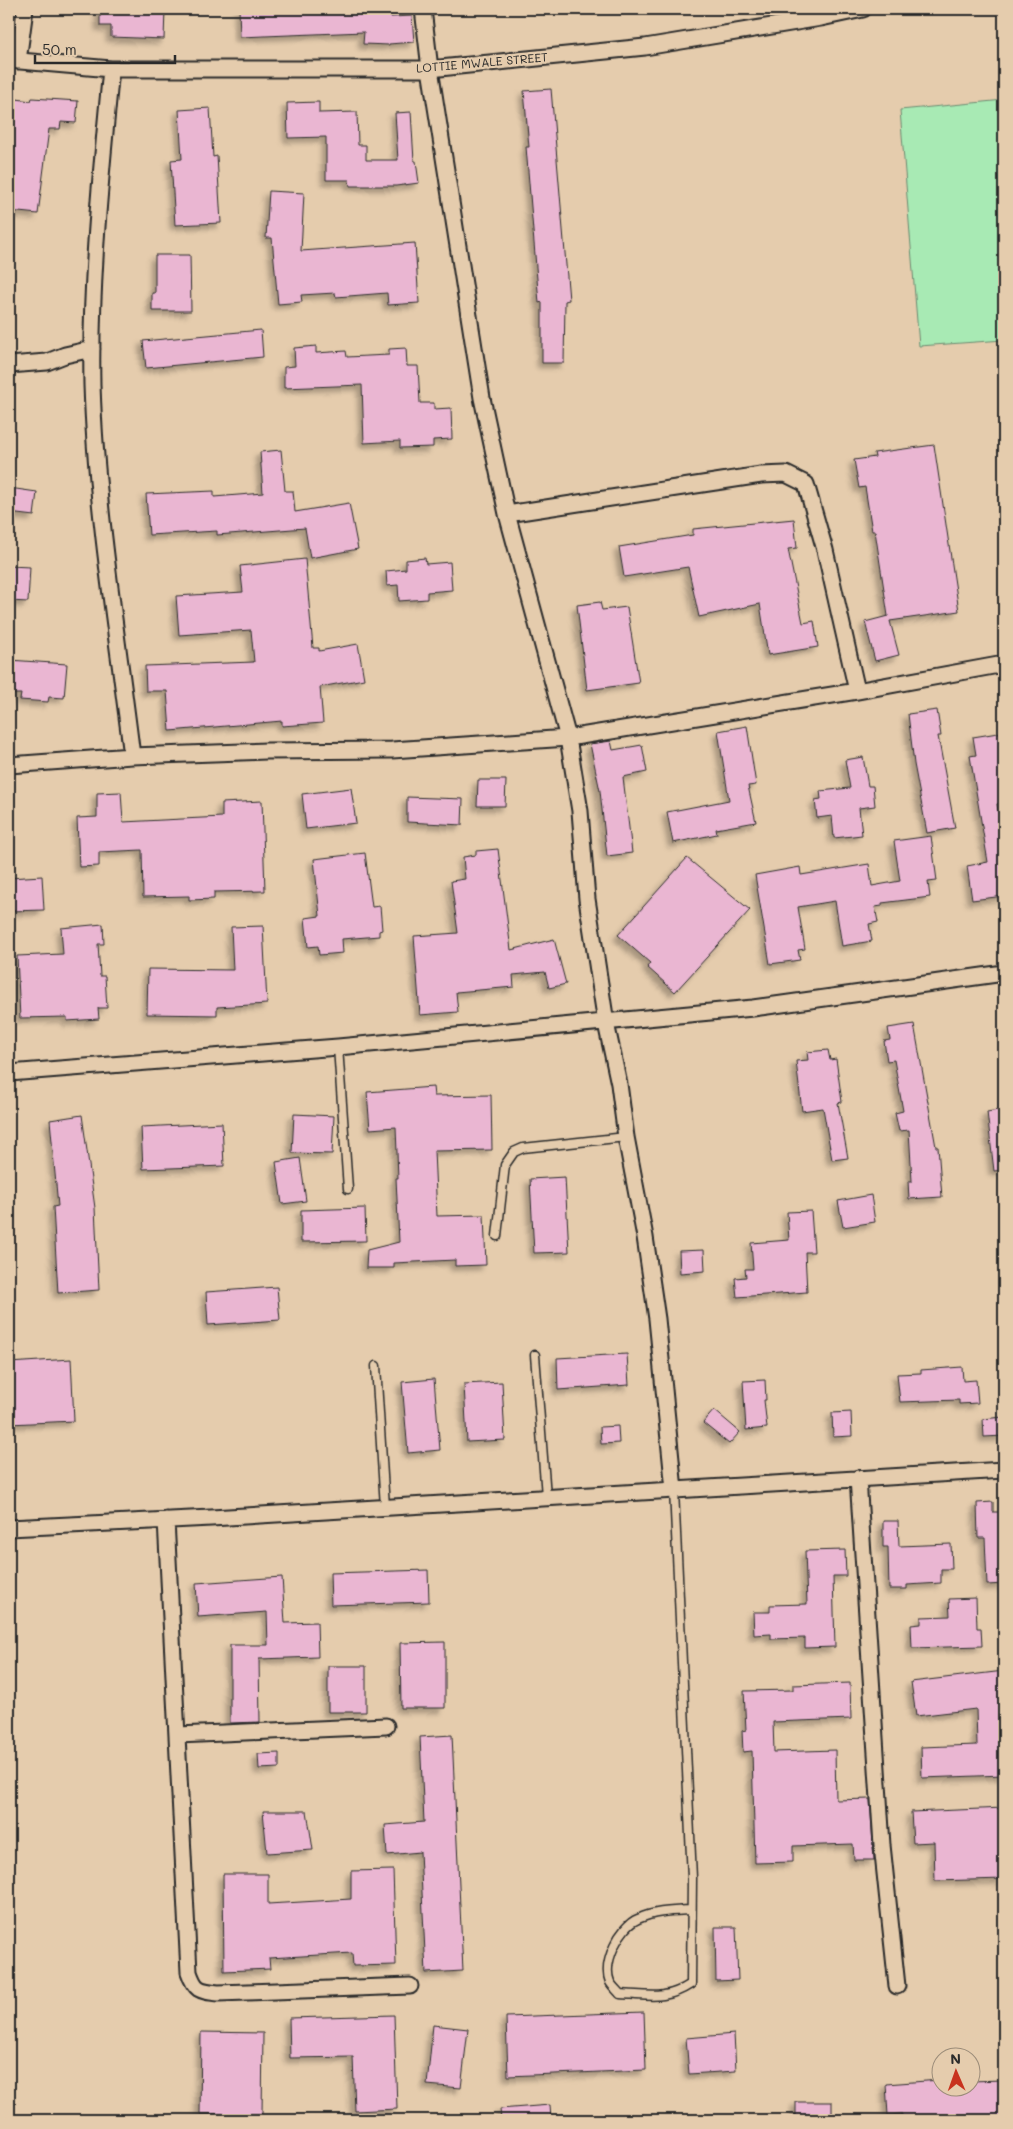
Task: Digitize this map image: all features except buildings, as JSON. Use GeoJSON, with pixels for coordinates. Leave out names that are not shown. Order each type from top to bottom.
{"type":"FeatureCollection","features":[{"type":"Feature","properties":{"kind":"street"},"geometry":{"type":"LineString","coordinates":[[14,61],[24,9]]}},
{"type":"Feature","properties":{"kind":"street"},"geometry":{"type":"LineString","coordinates":[[423,9],[430,69],[482,398],[508,514],[568,738],[580,811],[587,899],[606,1023],[619,1084],[626,1137],[658,1318],[674,1490]]}},
{"type":"Feature","properties":{"kind":"street","name":"LOTTIE MWALE STREET"},"geometry":{"type":"LineString","coordinates":[[14,61],[111,69],[430,69],[645,47],[821,18],[863,9]]}},
{"type":"Feature","properties":{"kind":"street"},"geometry":{"type":"LineString","coordinates":[[111,69],[99,188],[92,386],[99,488],[132,756]]}},
{"type":"Feature","properties":{"kind":"street"},"geometry":{"type":"LineString","coordinates":[[9,365],[47,362],[65,355],[92,349]]}},
{"type":"Feature","properties":{"kind":"street"},"geometry":{"type":"LineString","coordinates":[[508,514],[761,475],[786,474],[806,484],[825,550],[856,691]]}},
{"type":"Feature","properties":{"kind":"street"},"geometry":{"type":"LineString","coordinates":[[9,765],[132,756],[392,750],[568,738],[856,691],[1004,664]]}},
{"type":"Feature","properties":{"kind":"street"},"geometry":{"type":"LineString","coordinates":[[9,1073],[338,1047],[606,1023],[753,1008],[1004,973]]}},
{"type":"Feature","properties":{"kind":"street"},"geometry":{"type":"LineString","coordinates":[[9,1528],[1004,1470]]}},
{"type":"Feature","properties":{"kind":"street"},"geometry":{"type":"LineString","coordinates":[[858,1478],[882,1846],[897,1986]]}},
{"type":"Feature","properties":{"kind":"street"},"geometry":{"type":"LineString","coordinates":[[166,1520],[189,1972],[193,1984],[202,1991],[218,1993],[410,1986]]}},
{"type":"Feature","properties":{"kind":"street"},"geometry":{"type":"LineString","coordinates":[[178,1735],[386,1726]]}},
{"type":"Feature","properties":{"kind":"lane"},"geometry":{"type":"LineString","coordinates":[[338,1047],[348,1188]]}},
{"type":"Feature","properties":{"kind":"lane"},"geometry":{"type":"LineString","coordinates":[[497,1236],[505,1166],[514,1152],[523,1148],[626,1137]]}},
{"type":"Feature","properties":{"kind":"lane"},"geometry":{"type":"LineString","coordinates":[[535,1355],[546,1496]]}},
{"type":"Feature","properties":{"kind":"lane"},"geometry":{"type":"LineString","coordinates":[[376,1366],[385,1507]]}},
{"type":"Feature","properties":{"kind":"lane"},"geometry":{"type":"LineString","coordinates":[[674,1490],[691,1868],[691,1910],[691,1984],[676,1993],[661,1996],[620,1994],[610,1982],[608,1959],[621,1933],[636,1919],[660,1912],[691,1910]]}},
{"type":"Feature","properties":{"kind":"green space"},"geometry":{"type":"Polygon","coordinates":[[[1004,100],[1004,340],[919,346],[900,110],[1004,100]]]}}]}
